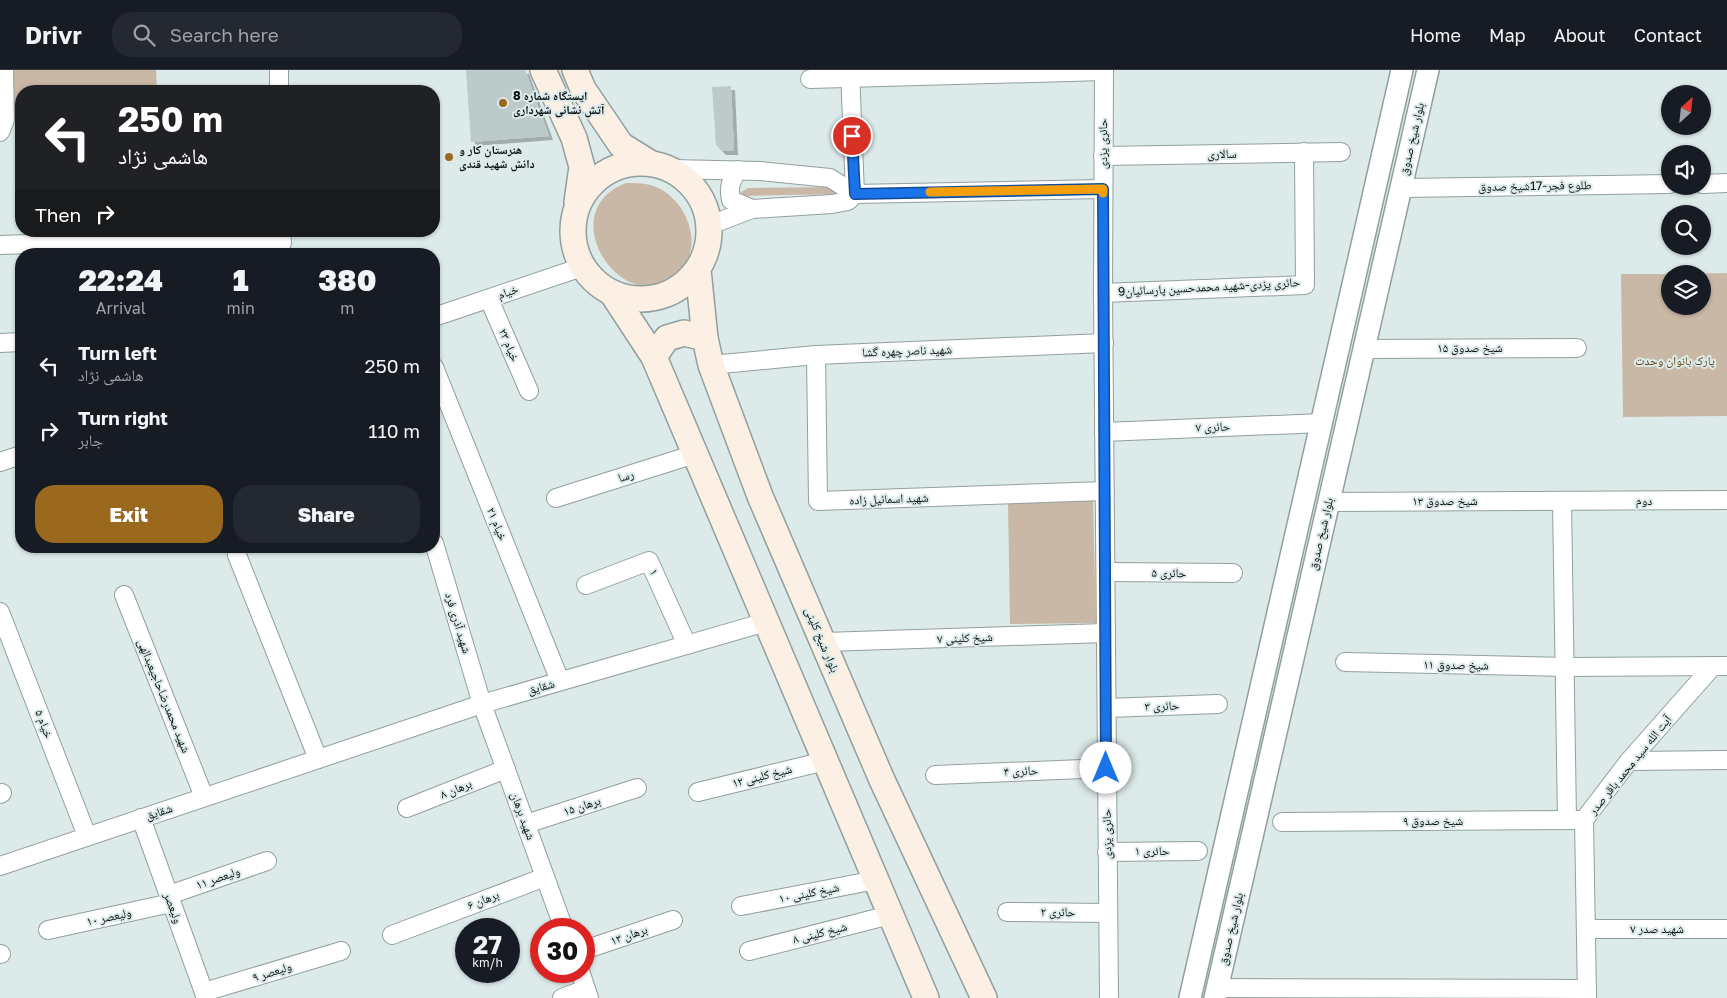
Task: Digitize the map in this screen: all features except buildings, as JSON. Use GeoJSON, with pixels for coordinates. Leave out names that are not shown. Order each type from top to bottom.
{"type":"FeatureCollection","features":[{"type":"Feature","properties":{"kind":"main road"},"geometry":{"type":"LineString","coordinates":[[543,70],[574,138],[582,166],[572,225],[574,247],[582,267],[595,282],[612,293],[631,299],[657,298],[680,288],[698,270],[708,248],[710,225],[704,202],[690,183],[621,145],[583,89],[575,70]]}},
{"type":"Feature","properties":{"kind":"main road"},"geometry":{"type":"LineString","coordinates":[[577,204],[589,185],[606,171],[627,163],[661,166]]}},
{"type":"Feature","properties":{"kind":"main road","name":"بلوار شیخ کلینی"},"geometry":{"type":"LineString","coordinates":[[698,270],[705,338],[711,365],[760,496],[882,780],[984,998]]}},
{"type":"Feature","properties":{"kind":"main road"},"geometry":{"type":"LineString","coordinates":[[612,293],[654,357],[926,998]]}},
{"type":"Feature","properties":{"kind":"main road"},"geometry":{"type":"LineString","coordinates":[[654,357],[667,338],[684,333],[705,338]]}},
{"type":"Feature","properties":{"kind":"street"},"geometry":{"type":"LineString","coordinates":[[0,132],[5,120],[4,70]]}},
{"type":"Feature","properties":{"kind":"street"},"geometry":{"type":"LineString","coordinates":[[279,70],[279,85]]}},
{"type":"Feature","properties":{"kind":"street"},"geometry":{"type":"LineString","coordinates":[[810,79],[850,74],[1104,70]]}},
{"type":"Feature","properties":{"kind":"street","name":"حائری یزدی"},"geometry":{"type":"LineString","coordinates":[[1104,70],[1103,293],[1109,998]]}},
{"type":"Feature","properties":{"kind":"street","name":"بلوار شیخ صدوق"},"geometry":{"type":"LineString","coordinates":[[1190,998],[1402,70]]}},
{"type":"Feature","properties":{"kind":"street","name":"بلوار شیخ صدوق"},"geometry":{"type":"LineString","coordinates":[[1216,993],[1428,70]]}},
{"type":"Feature","properties":{"kind":"street"},"geometry":{"type":"LineString","coordinates":[[710,225],[752,209],[832,204],[848,201],[855,194],[850,74]]}},
{"type":"Feature","properties":{"kind":"street","name":"9حائری یزدی-شهید محمدحسین پارسائیان"},"geometry":{"type":"LineString","coordinates":[[1103,293],[1305,285],[1304,152]]}},
{"type":"Feature","properties":{"kind":"street","name":"سالاری"},"geometry":{"type":"LineString","coordinates":[[1103,156],[1341,152]]}},
{"type":"Feature","properties":{"kind":"street"},"geometry":{"type":"LineString","coordinates":[[661,166],[760,171],[830,178],[855,194],[1103,189]]}},
{"type":"Feature","properties":{"kind":"street"},"geometry":{"type":"LineString","coordinates":[[738,170],[728,189],[731,200],[752,209]]}},
{"type":"Feature","properties":{"kind":"street"},"geometry":{"type":"LineString","coordinates":[[1711,184],[1727,183]]}},
{"type":"Feature","properties":{"kind":"street","name":"طلوع فجر-17شیخ صدوق"},"geometry":{"type":"LineString","coordinates":[[1401,188],[1661,184]]}},
{"type":"Feature","properties":{"kind":"street"},"geometry":{"type":"LineString","coordinates":[[0,244],[88,248],[282,243],[282,237]]}},
{"type":"Feature","properties":{"kind":"street","name":"خیام"},"geometry":{"type":"LineString","coordinates":[[440,315],[582,267]]}},
{"type":"Feature","properties":{"kind":"street","name":"خیام ۲۳"},"geometry":{"type":"LineString","coordinates":[[489,298],[529,391]]}},
{"type":"Feature","properties":{"kind":"street"},"geometry":{"type":"LineString","coordinates":[[0,343],[15,342]]}},
{"type":"Feature","properties":{"kind":"street","name":"شهید ناصر چهره گشا"},"geometry":{"type":"LineString","coordinates":[[711,365],[816,355],[1104,343]]}},
{"type":"Feature","properties":{"kind":"street","name":"شیخ صدوق ۱۵"},"geometry":{"type":"LineString","coordinates":[[1364,349],[1577,348]]}},
{"type":"Feature","properties":{"kind":"street","name":"شهید اسمائیل زاده"},"geometry":{"type":"LineString","coordinates":[[816,355],[818,501],[1105,490]]}},
{"type":"Feature","properties":{"kind":"street","name":"خیام ۲۱"},"geometry":{"type":"LineString","coordinates":[[440,382],[560,681]]}},
{"type":"Feature","properties":{"kind":"street","name":"حائری ۷"},"geometry":{"type":"LineString","coordinates":[[1104,432],[1322,423]]}},
{"type":"Feature","properties":{"kind":"street","name":"رسا"},"geometry":{"type":"LineString","coordinates":[[556,498],[695,454]]}},
{"type":"Feature","properties":{"kind":"street"},"geometry":{"type":"LineString","coordinates":[[0,462],[15,457]]}},
{"type":"Feature","properties":{"kind":"street","name":"دوم"},"geometry":{"type":"LineString","coordinates":[[1562,501],[1727,500]]}},
{"type":"Feature","properties":{"kind":"street"},"geometry":{"type":"LineString","coordinates":[[1562,501],[1566,667],[1576,820]]}},
{"type":"Feature","properties":{"kind":"street","name":"شیخ صدوق ۱۳"},"geometry":{"type":"LineString","coordinates":[[1328,502],[1562,501]]}},
{"type":"Feature","properties":{"kind":"street","name":"شهید آذری فرد"},"geometry":{"type":"LineString","coordinates":[[437,553],[482,704]]}},
{"type":"Feature","properties":{"kind":"street"},"geometry":{"type":"LineString","coordinates":[[237,555],[318,759]]}},
{"type":"Feature","properties":{"kind":"street","name":"۱"},"geometry":{"type":"LineString","coordinates":[[586,585],[649,561],[687,645]]}},
{"type":"Feature","properties":{"kind":"street","name":"حائری ۵"},"geometry":{"type":"LineString","coordinates":[[1106,572],[1233,573]]}},
{"type":"Feature","properties":{"kind":"street","name":"شهید محمدرضاحاجیعبدالهی"},"geometry":{"type":"LineString","coordinates":[[124,595],[204,797]]}},
{"type":"Feature","properties":{"kind":"street","name":"خیام ۵"},"geometry":{"type":"LineString","coordinates":[[0,612],[87,836]]}},
{"type":"Feature","properties":{"kind":"street","name":"شقایق"},"geometry":{"type":"LineString","coordinates":[[0,866],[482,704],[766,622]]}},
{"type":"Feature","properties":{"kind":"street","name":"شیخ کلینی ۷"},"geometry":{"type":"LineString","coordinates":[[824,642],[1106,634]]}},
{"type":"Feature","properties":{"kind":"street","name":"شیخ صدوق ۱۱"},"geometry":{"type":"LineString","coordinates":[[1346,662],[1566,667],[1720,666]]}},
{"type":"Feature","properties":{"kind":"street","name":"آیت الله سید محمد باقر صدر"},"geometry":{"type":"LineString","coordinates":[[1587,994],[1586,929],[1576,820],[1629,761],[1720,666]]}},
{"type":"Feature","properties":{"kind":"street","name":"شهید برهان"},"geometry":{"type":"LineString","coordinates":[[482,704],[560,918]]}},
{"type":"Feature","properties":{"kind":"street","name":"حائری ۳"},"geometry":{"type":"LineString","coordinates":[[1107,708],[1218,704]]}},
{"type":"Feature","properties":{"kind":"street"},"geometry":{"type":"LineString","coordinates":[[1629,761],[1727,760]]}},
{"type":"Feature","properties":{"kind":"street","name":"شیخ کلینی ۱۲"},"geometry":{"type":"LineString","coordinates":[[698,792],[825,761]]}},
{"type":"Feature","properties":{"kind":"street","name":"حائری ۴"},"geometry":{"type":"LineString","coordinates":[[935,775],[1106,768]]}},
{"type":"Feature","properties":{"kind":"street","name":"برهان ۸"},"geometry":{"type":"LineString","coordinates":[[407,808],[506,769]]}},
{"type":"Feature","properties":{"kind":"street","name":"برهان ۱۵"},"geometry":{"type":"LineString","coordinates":[[526,824],[637,788]]}},
{"type":"Feature","properties":{"kind":"street","name":"ولیعصر"},"geometry":{"type":"LineString","coordinates":[[141,818],[205,995]]}},
{"type":"Feature","properties":{"kind":"street","name":"شیخ صدوق ۹"},"geometry":{"type":"LineString","coordinates":[[1282,822],[1576,820]]}},
{"type":"Feature","properties":{"kind":"street","name":"حائری ۱"},"geometry":{"type":"LineString","coordinates":[[1107,852],[1198,851]]}},
{"type":"Feature","properties":{"kind":"street","name":"ولیعصر ۱۱"},"geometry":{"type":"LineString","coordinates":[[170,899],[267,861]]}},
{"type":"Feature","properties":{"kind":"street","name":"برهان ۶"},"geometry":{"type":"LineString","coordinates":[[392,935],[545,877]]}},
{"type":"Feature","properties":{"kind":"street","name":"شیخ کلینی ۱۰"},"geometry":{"type":"LineString","coordinates":[[741,906],[876,880]]}},
{"type":"Feature","properties":{"kind":"street","name":"ولیعصر ۱۰"},"geometry":{"type":"LineString","coordinates":[[48,930],[170,899]]}},
{"type":"Feature","properties":{"kind":"street","name":"حائری ۲"},"geometry":{"type":"LineString","coordinates":[[1007,912],[1108,913]]}},
{"type":"Feature","properties":{"kind":"street","name":"شیخ کلینی ۸"},"geometry":{"type":"LineString","coordinates":[[749,951],[890,915]]}},
{"type":"Feature","properties":{"kind":"street","name":"برهان ۱۳"},"geometry":{"type":"LineString","coordinates":[[595,946],[674,920]]}},
{"type":"Feature","properties":{"kind":"street","name":"۷ شهید صدر"},"geometry":{"type":"LineString","coordinates":[[1586,929],[1727,929]]}},
{"type":"Feature","properties":{"kind":"street","name":"ولیعصر ۹"},"geometry":{"type":"LineString","coordinates":[[205,995],[341,951]]}},
{"type":"Feature","properties":{"kind":"street"},"geometry":{"type":"LineString","coordinates":[[1216,993],[1587,994]]}},
{"type":"Feature","properties":{"kind":"street"},"geometry":{"type":"LineString","coordinates":[[562,998],[588,994]]}},
{"type":"Feature","properties":{"kind":"green space"},"geometry":{"type":"Polygon","coordinates":[[[11,70],[156,70],[157,85],[15,85],[15,114],[12,114],[11,70]]]}},
{"type":"Feature","properties":{"kind":"green space"},"geometry":{"type":"Polygon","coordinates":[[[626,183],[638,183],[656,187],[672,198],[685,214],[691,234],[690,253],[678,274],[666,282],[647,286],[628,281],[612,269],[600,252],[594,233],[595,214],[605,196],[626,183]]]}},
{"type":"Feature","properties":{"kind":"green space"},"geometry":{"type":"Polygon","coordinates":[[[843,187],[840,194],[743,196],[741,192],[748,188],[843,187]]]}},
{"type":"Feature","properties":{"kind":"green space","name":"پارک بانوان وحدت"},"geometry":{"type":"Polygon","coordinates":[[[1711,273],[1727,273],[1727,416],[1623,417],[1621,274],[1661,274],[1661,315],[1711,315],[1711,273]]]}},
{"type":"Feature","properties":{"kind":"green space"},"geometry":{"type":"Polygon","coordinates":[[[1093,500],[1096,623],[1010,624],[1008,501],[1093,500]]]}},
{"type":"Feature","properties":{"kind":"slow traffic"},"geometry":{"type":"LineString","coordinates":[[930,192],[1103,189],[1103,193]]}},
{"type":"Feature","properties":{"kind":"place","name":"ایستگاه شماره 8 آتش نشانی شهرداری"},"geometry":{"type":"Point","coordinates":[503,103]}},
{"type":"Feature","properties":{"kind":"place","name":"هنرستان کار و دانش شهید قندی"},"geometry":{"type":"Point","coordinates":[449,157]}},
{"type":"Feature","properties":{"kind":"route"},"geometry":{"type":"LineString","coordinates":[[852,136],[855,194],[1103,189],[1106,768]]}}]}
